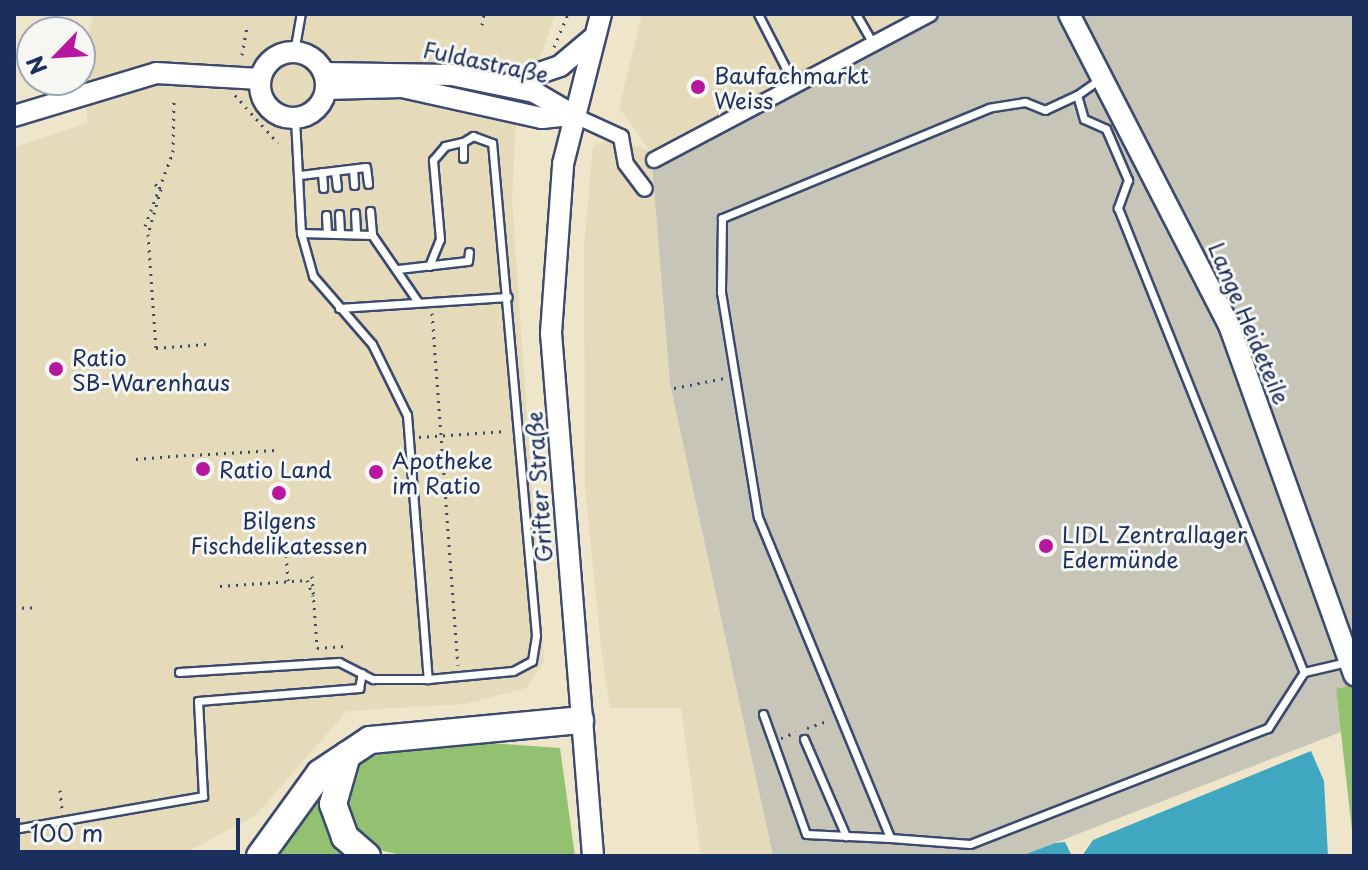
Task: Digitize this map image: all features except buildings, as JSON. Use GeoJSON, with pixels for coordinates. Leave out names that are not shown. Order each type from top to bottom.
{"type":"FeatureCollection","features":[{"type":"Feature","properties":{"kind":"highway"},"geometry":{"type":"LineString","coordinates":[[260,856],[312,783],[349,750],[389,735],[580,720]]}},
{"type":"Feature","properties":{"kind":"highway"},"geometry":{"type":"LineString","coordinates":[[349,750],[333,804],[345,837],[367,856]]}},
{"type":"Feature","properties":{"kind":"street","name":"Grifter Straße"},"geometry":{"type":"LineString","coordinates":[[593,856],[551,333],[560,194],[573,115],[601,14]]}},
{"type":"Feature","properties":{"kind":"street"},"geometry":{"type":"LineString","coordinates":[[654,160],[930,14]]}},
{"type":"Feature","properties":{"kind":"street","name":"Lange Heideteile"},"geometry":{"type":"LineString","coordinates":[[1069,14],[1224,314],[1353,666]]}},
{"type":"Feature","properties":{"kind":"street"},"geometry":{"type":"LineString","coordinates":[[502,85],[560,66],[592,39]]}},
{"type":"Feature","properties":{"kind":"street"},"geometry":{"type":"LineString","coordinates":[[294,52],[325,81],[313,113],[295,119],[268,108],[260,79],[268,62],[294,52]]}},
{"type":"Feature","properties":{"kind":"street","name":"Fuldastraße"},"geometry":{"type":"LineString","coordinates":[[325,81],[411,69],[534,92],[573,115]]}},
{"type":"Feature","properties":{"kind":"street"},"geometry":{"type":"LineString","coordinates":[[14,116],[156,73],[260,79]]}},
{"type":"Feature","properties":{"kind":"street","name":"Fuldastraße"},"geometry":{"type":"LineString","coordinates":[[325,81],[402,87],[542,118],[573,115]]}},
{"type":"Feature","properties":{"kind":"street"},"geometry":{"type":"LineString","coordinates":[[573,115],[621,137],[626,164],[645,189]]}},
{"type":"Feature","properties":{"kind":"lane"},"geometry":{"type":"LineString","coordinates":[[294,52],[301,14]]}},
{"type":"Feature","properties":{"kind":"lane"},"geometry":{"type":"LineString","coordinates":[[758,14],[795,86]]}},
{"type":"Feature","properties":{"kind":"lane"},"geometry":{"type":"LineString","coordinates":[[856,14],[873,44]]}},
{"type":"Feature","properties":{"kind":"lane"},"geometry":{"type":"LineString","coordinates":[[890,838],[758,517],[721,292],[722,218],[989,108],[1025,102],[1045,110],[1077,95],[1103,77]]}},
{"type":"Feature","properties":{"kind":"lane"},"geometry":{"type":"LineString","coordinates":[[1077,95],[1084,119],[1106,129],[1128,180],[1118,208],[1304,672]]}},
{"type":"Feature","properties":{"kind":"lane"},"geometry":{"type":"LineString","coordinates":[[295,119],[301,233],[313,276],[395,379],[409,437],[428,679]]}},
{"type":"Feature","properties":{"kind":"lane"},"geometry":{"type":"LineString","coordinates":[[179,672],[339,662],[362,673],[428,679],[513,671],[532,661],[508,297],[492,143],[482,136],[445,146],[433,160],[440,239],[429,266]]}},
{"type":"Feature","properties":{"kind":"lane"},"geometry":{"type":"LineString","coordinates":[[463,142],[463,158]]}},
{"type":"Feature","properties":{"kind":"lane"},"geometry":{"type":"LineString","coordinates":[[300,175],[366,167],[368,184]]}},
{"type":"Feature","properties":{"kind":"lane"},"geometry":{"type":"LineString","coordinates":[[353,169],[354,185]]}},
{"type":"Feature","properties":{"kind":"lane"},"geometry":{"type":"LineString","coordinates":[[335,171],[337,187]]}},
{"type":"Feature","properties":{"kind":"lane"},"geometry":{"type":"LineString","coordinates":[[322,172],[323,188]]}},
{"type":"Feature","properties":{"kind":"lane"},"geometry":{"type":"LineString","coordinates":[[370,211],[372,235],[418,302]]}},
{"type":"Feature","properties":{"kind":"lane"},"geometry":{"type":"LineString","coordinates":[[355,213],[356,234]]}},
{"type":"Feature","properties":{"kind":"lane"},"geometry":{"type":"LineString","coordinates":[[339,214],[340,234]]}},
{"type":"Feature","properties":{"kind":"lane"},"geometry":{"type":"LineString","coordinates":[[326,215],[327,233]]}},
{"type":"Feature","properties":{"kind":"lane"},"geometry":{"type":"LineString","coordinates":[[301,233],[372,235]]}},
{"type":"Feature","properties":{"kind":"lane"},"geometry":{"type":"LineString","coordinates":[[398,269],[468,261],[469,252]]}},
{"type":"Feature","properties":{"kind":"lane"},"geometry":{"type":"LineString","coordinates":[[339,308],[508,297]]}},
{"type":"Feature","properties":{"kind":"lane"},"geometry":{"type":"LineString","coordinates":[[1304,672],[1353,666]]}},
{"type":"Feature","properties":{"kind":"lane"},"geometry":{"type":"LineString","coordinates":[[763,714],[806,834],[970,844],[1268,728],[1304,672]]}},
{"type":"Feature","properties":{"kind":"lane"},"geometry":{"type":"LineString","coordinates":[[14,829],[203,796],[198,701],[359,688],[362,673]]}},
{"type":"Feature","properties":{"kind":"lane"},"geometry":{"type":"LineString","coordinates":[[804,739],[846,836]]}},
{"type":"Feature","properties":{"kind":"path"},"geometry":{"type":"LineString","coordinates":[[482,25],[484,14]]}},
{"type":"Feature","properties":{"kind":"path"},"geometry":{"type":"LineString","coordinates":[[548,62],[568,14]]}},
{"type":"Feature","properties":{"kind":"path"},"geometry":{"type":"LineString","coordinates":[[242,55],[247,28]]}},
{"type":"Feature","properties":{"kind":"path"},"geometry":{"type":"LineString","coordinates":[[222,90],[236,95],[278,143]]}},
{"type":"Feature","properties":{"kind":"path"},"geometry":{"type":"LineString","coordinates":[[145,226],[155,184],[173,152],[174,98]]}},
{"type":"Feature","properties":{"kind":"path"},"geometry":{"type":"LineString","coordinates":[[155,184],[158,195],[153,226],[156,348],[207,344]]}},
{"type":"Feature","properties":{"kind":"path"},"geometry":{"type":"LineString","coordinates":[[431,302],[459,676]]}},
{"type":"Feature","properties":{"kind":"path"},"geometry":{"type":"LineString","coordinates":[[674,388],[735,376]]}},
{"type":"Feature","properties":{"kind":"path"},"geometry":{"type":"LineString","coordinates":[[14,395],[21,394]]}},
{"type":"Feature","properties":{"kind":"path"},"geometry":{"type":"LineString","coordinates":[[409,437],[518,430]]}},
{"type":"Feature","properties":{"kind":"path"},"geometry":{"type":"LineString","coordinates":[[189,456],[275,450]]}},
{"type":"Feature","properties":{"kind":"path"},"geometry":{"type":"LineString","coordinates":[[136,459],[270,452]]}},
{"type":"Feature","properties":{"kind":"path"},"geometry":{"type":"LineString","coordinates":[[290,581],[286,552],[297,542]]}},
{"type":"Feature","properties":{"kind":"path"},"geometry":{"type":"LineString","coordinates":[[312,576],[317,648],[349,646]]}},
{"type":"Feature","properties":{"kind":"path"},"geometry":{"type":"LineString","coordinates":[[220,586],[307,580],[308,592],[313,596]]}},
{"type":"Feature","properties":{"kind":"path"},"geometry":{"type":"LineString","coordinates":[[15,608],[37,607]]}},
{"type":"Feature","properties":{"kind":"path"},"geometry":{"type":"LineString","coordinates":[[60,790],[62,820]]}},
{"type":"Feature","properties":{"kind":"shaded area"},"geometry":{"type":"Polygon","coordinates":[[[555,14],[515,133],[512,200],[544,661],[526,688],[465,704],[347,711],[256,815],[180,856],[14,856],[14,147],[88,123],[84,96],[96,96],[96,16],[93,16],[555,14]]]}},
{"type":"Feature","properties":{"kind":"shaded area"},"geometry":{"type":"Polygon","coordinates":[[[642,14],[920,14],[651,153],[670,384],[773,856],[701,855],[681,708],[610,708],[585,488],[584,248],[593,146],[614,138],[650,151],[619,108],[642,14]]]}},
{"type":"Feature","properties":{"kind":"shaded area"},"geometry":{"type":"Polygon","coordinates":[[[920,14],[1354,14],[1354,685],[1336,690],[1341,732],[1021,856],[773,856],[670,384],[651,152],[920,14]]]}},
{"type":"Feature","properties":{"kind":"green space"},"geometry":{"type":"Polygon","coordinates":[[[1354,685],[1354,848],[1336,689],[1354,685]]]}},
{"type":"Feature","properties":{"kind":"green space"},"geometry":{"type":"Polygon","coordinates":[[[435,739],[560,748],[575,856],[401,855],[371,848],[349,828],[342,800],[349,775],[364,759],[435,739]]]}},
{"type":"Feature","properties":{"kind":"green space"},"geometry":{"type":"Polygon","coordinates":[[[323,779],[357,856],[269,856],[323,779]]]}},
{"type":"Feature","properties":{"kind":"water"},"geometry":{"type":"Polygon","coordinates":[[[1311,751],[1324,781],[1328,856],[1082,856],[1093,840],[1311,751]]]}},
{"type":"Feature","properties":{"kind":"water"},"geometry":{"type":"Polygon","coordinates":[[[1065,842],[1072,856],[1021,856],[1055,843],[1065,842]]]}},
{"type":"Feature","properties":{"kind":"place","name":"Baufachmarkt Weiss"},"geometry":{"type":"Point","coordinates":[698,87]}},
{"type":"Feature","properties":{"kind":"place","name":"Ratio SB-Warenhaus"},"geometry":{"type":"Point","coordinates":[56,369]}},
{"type":"Feature","properties":{"kind":"place","name":"Ratio Land"},"geometry":{"type":"Point","coordinates":[203,469]}},
{"type":"Feature","properties":{"kind":"place","name":"Apotheke im Ratio"},"geometry":{"type":"Point","coordinates":[376,472]}},
{"type":"Feature","properties":{"kind":"place","name":"Bilgens Fischdelikatessen"},"geometry":{"type":"Point","coordinates":[279,493]}},
{"type":"Feature","properties":{"kind":"place","name":"LIDL Zentrallager Edermünde"},"geometry":{"type":"Point","coordinates":[1046,546]}}]}
